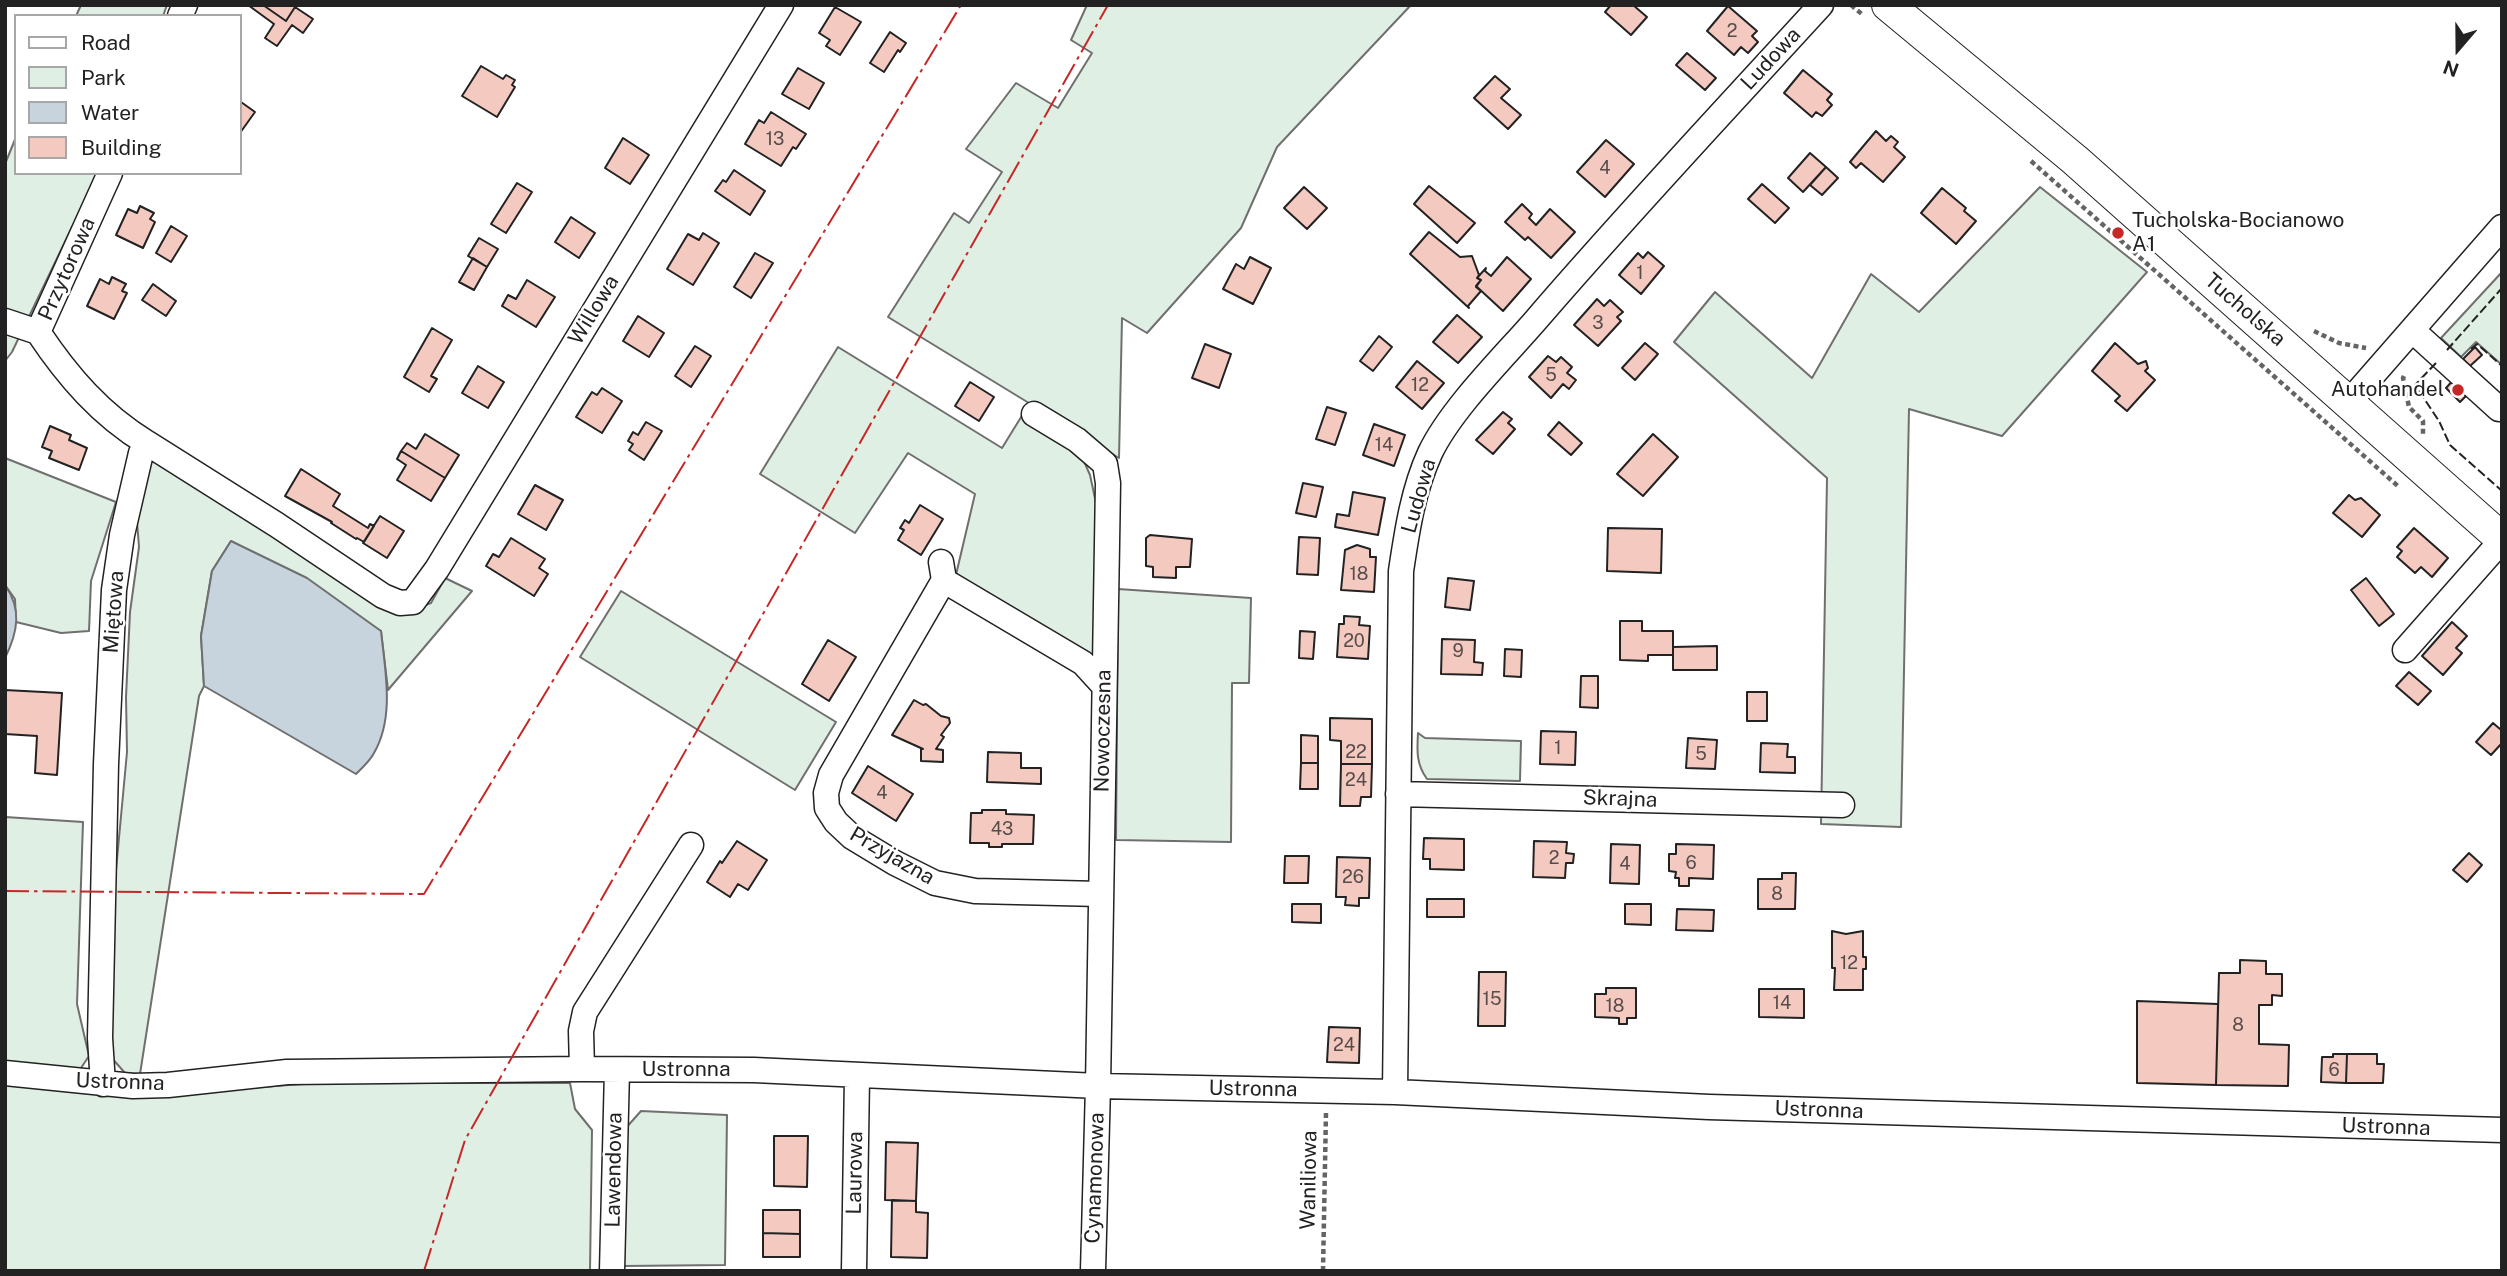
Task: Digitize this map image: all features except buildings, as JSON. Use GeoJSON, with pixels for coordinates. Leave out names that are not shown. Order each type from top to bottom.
{"type":"FeatureCollection","features":[{"type":"Feature","properties":{"kind":"main road","name":"Tucholska"},"geometry":{"type":"LineString","coordinates":[[1880,14],[2074,160],[2502,540]]}},
{"type":"Feature","properties":{"kind":"street","name":"Willowa"},"geometry":{"type":"LineString","coordinates":[[147,443],[383,596],[407,604],[418,598],[781,5]]}},
{"type":"Feature","properties":{"kind":"street","name":"Ludowa"},"geometry":{"type":"LineString","coordinates":[[1395,1092],[1401,571],[1416,490],[1431,452],[1460,407],[1596,250],[1821,5]]}},
{"type":"Feature","properties":{"kind":"street","name":"Przytorowa"},"geometry":{"type":"LineString","coordinates":[[5,321],[38,332],[109,175]]}},
{"type":"Feature","properties":{"kind":"street"},"geometry":{"type":"LineString","coordinates":[[2349,402],[2502,227]]}},
{"type":"Feature","properties":{"kind":"street"},"geometry":{"type":"LineString","coordinates":[[2412,330],[2499,409]]}},
{"type":"Feature","properties":{"kind":"street"},"geometry":{"type":"LineString","coordinates":[[38,332],[77,386],[126,430],[147,443]]}},
{"type":"Feature","properties":{"kind":"street","name":"Nowoczesna"},"geometry":{"type":"LineString","coordinates":[[1034,414],[1077,440],[1105,464],[1108,483],[1098,1086]]}},
{"type":"Feature","properties":{"kind":"street","name":"Miętowa"},"geometry":{"type":"LineString","coordinates":[[103,1084],[100,1038],[106,764],[114,590],[125,522],[141,453],[147,443]]}},
{"type":"Feature","properties":{"kind":"street"},"geometry":{"type":"LineString","coordinates":[[2405,650],[2502,540]]}},
{"type":"Feature","properties":{"kind":"street","name":"Przyjazna"},"geometry":{"type":"LineString","coordinates":[[1101,894],[975,891],[935,883],[852,837],[836,822],[827,808],[826,793],[831,775],[943,571],[1083,663],[1104,686]]}},
{"type":"Feature","properties":{"kind":"street","name":"Skrajna"},"geometry":{"type":"LineString","coordinates":[[1398,793],[1842,805]]}},
{"type":"Feature","properties":{"kind":"street"},"geometry":{"type":"LineString","coordinates":[[582,1069],[580,1031],[585,1012],[691,845]]}},
{"type":"Feature","properties":{"kind":"street","name":"Lawendowa"},"geometry":{"type":"LineString","coordinates":[[611,1271],[617,1070]]}},
{"type":"Feature","properties":{"kind":"street","name":"Ustronna"},"geometry":{"type":"LineString","coordinates":[[5,1073],[103,1084],[167,1085],[287,1072],[754,1070],[1098,1086],[1395,1092],[1709,1107],[2502,1130]]}},
{"type":"Feature","properties":{"kind":"street","name":"Laurowa"},"geometry":{"type":"LineString","coordinates":[[854,1271],[857,1076]]}},
{"type":"Feature","properties":{"kind":"street","name":"Cynamonowa"},"geometry":{"type":"LineString","coordinates":[[1093,1271],[1098,1086]]}},
{"type":"Feature","properties":{"kind":"path"},"geometry":{"type":"LineString","coordinates":[[1850,5],[1880,14]]}},
{"type":"Feature","properties":{"kind":"path"},"geometry":{"type":"LineString","coordinates":[[2027,158],[2404,492]]}},
{"type":"Feature","properties":{"kind":"path"},"geometry":{"type":"LineString","coordinates":[[2314,331],[2339,343],[2370,349]]}},
{"type":"Feature","properties":{"kind":"path","name":"Waniliowa"},"geometry":{"type":"LineString","coordinates":[[1324,1271],[1326,1090]]}},
{"type":"Feature","properties":{"kind":"green space"},"geometry":{"type":"Polygon","coordinates":[[[81,5],[167,5],[164,14],[77,14],[81,5]]]}},
{"type":"Feature","properties":{"kind":"green space"},"geometry":{"type":"Polygon","coordinates":[[[1087,5],[1411,5],[1277,147],[1241,228],[1147,333],[1122,318],[1119,458],[888,317],[954,213],[969,223],[1002,172],[966,149],[1016,83],[1058,108],[1092,53],[1071,40],[1087,5]]]}},
{"type":"Feature","properties":{"kind":"green space"},"geometry":{"type":"Polygon","coordinates":[[[14,142],[14,175],[97,175],[12,352],[5,361],[5,164],[14,142]]]}},
{"type":"Feature","properties":{"kind":"green space"},"geometry":{"type":"Polygon","coordinates":[[[2040,187],[2147,272],[2002,436],[1909,409],[1901,827],[1821,824],[1827,478],[1674,342],[1715,292],[1812,378],[1871,274],[1919,312],[2040,187]]]}},
{"type":"Feature","properties":{"kind":"green space"},"geometry":{"type":"Polygon","coordinates":[[[2502,272],[2502,365],[2476,342],[2461,357],[2441,338],[2502,272]]]}},
{"type":"Feature","properties":{"kind":"green space"},"geometry":{"type":"Polygon","coordinates":[[[838,347],[1002,448],[1023,414],[1079,450],[1090,475],[1099,517],[1096,660],[955,579],[975,494],[908,453],[855,533],[760,474],[838,347]]]}},
{"type":"Feature","properties":{"kind":"green space"},"geometry":{"type":"Polygon","coordinates":[[[5,458],[116,502],[91,581],[89,631],[61,633],[16,622],[15,599],[5,585],[5,458]]]}},
{"type":"Feature","properties":{"kind":"green space"},"geometry":{"type":"Polygon","coordinates":[[[154,458],[409,611],[431,603],[445,578],[472,591],[388,690],[381,631],[231,541],[212,571],[201,636],[204,686],[199,696],[140,1074],[125,1073],[110,1056],[109,945],[127,752],[126,697],[130,612],[139,547],[136,509],[144,465],[154,458]]]}},
{"type":"Feature","properties":{"kind":"green space"},"geometry":{"type":"Polygon","coordinates":[[[1118,589],[1251,598],[1249,683],[1232,683],[1231,842],[1116,840],[1118,589]]]}},
{"type":"Feature","properties":{"kind":"green space"},"geometry":{"type":"Polygon","coordinates":[[[621,591],[836,722],[795,790],[580,657],[621,591]]]}},
{"type":"Feature","properties":{"kind":"green space"},"geometry":{"type":"Polygon","coordinates":[[[1418,733],[1425,738],[1521,741],[1520,781],[1427,779],[1419,762],[1418,733]]]}},
{"type":"Feature","properties":{"kind":"green space"},"geometry":{"type":"Polygon","coordinates":[[[5,817],[83,822],[77,1004],[89,1056],[79,1071],[5,1062],[5,817]]]}},
{"type":"Feature","properties":{"kind":"green space"},"geometry":{"type":"Polygon","coordinates":[[[5,1082],[137,1096],[317,1083],[570,1083],[575,1109],[592,1130],[590,1271],[5,1271],[5,1082]]]}},
{"type":"Feature","properties":{"kind":"green space"},"geometry":{"type":"Polygon","coordinates":[[[641,1111],[727,1115],[725,1265],[623,1266],[625,1129],[641,1111]]]}},
{"type":"Feature","properties":{"kind":"water"},"geometry":{"type":"Polygon","coordinates":[[[231,541],[307,578],[381,631],[387,693],[385,724],[372,756],[356,774],[204,686],[201,636],[212,571],[231,541]]]}},
{"type":"Feature","properties":{"kind":"water"},"geometry":{"type":"Polygon","coordinates":[[[5,585],[14,603],[16,621],[13,639],[5,658],[5,585]]]}},
{"type":"Feature","properties":{"kind":"fence"},"geometry":{"type":"LineString","coordinates":[[2447,350],[2502,288]]}},
{"type":"Feature","properties":{"kind":"fence"},"geometry":{"type":"LineString","coordinates":[[2471,349],[2477,344],[2502,366]]}},
{"type":"Feature","properties":{"kind":"fence"},"geometry":{"type":"LineString","coordinates":[[2436,363],[2415,385],[2439,421],[2450,445],[2502,491]]}},
{"type":"Feature","properties":{"kind":"power"},"geometry":{"type":"LineString","coordinates":[[5,891],[424,894],[961,5]]}},
{"type":"Feature","properties":{"kind":"power"},"geometry":{"type":"LineString","coordinates":[[424,1271],[465,1140],[1108,5]]}},
{"type":"Feature","properties":{"kind":"place","name":"Tucholska-Bocianowo A1"},"geometry":{"type":"Point","coordinates":[2118,233]}},
{"type":"Feature","properties":{"kind":"place","name":"Autohandel"},"geometry":{"type":"Point","coordinates":[2458,390]}}]}
